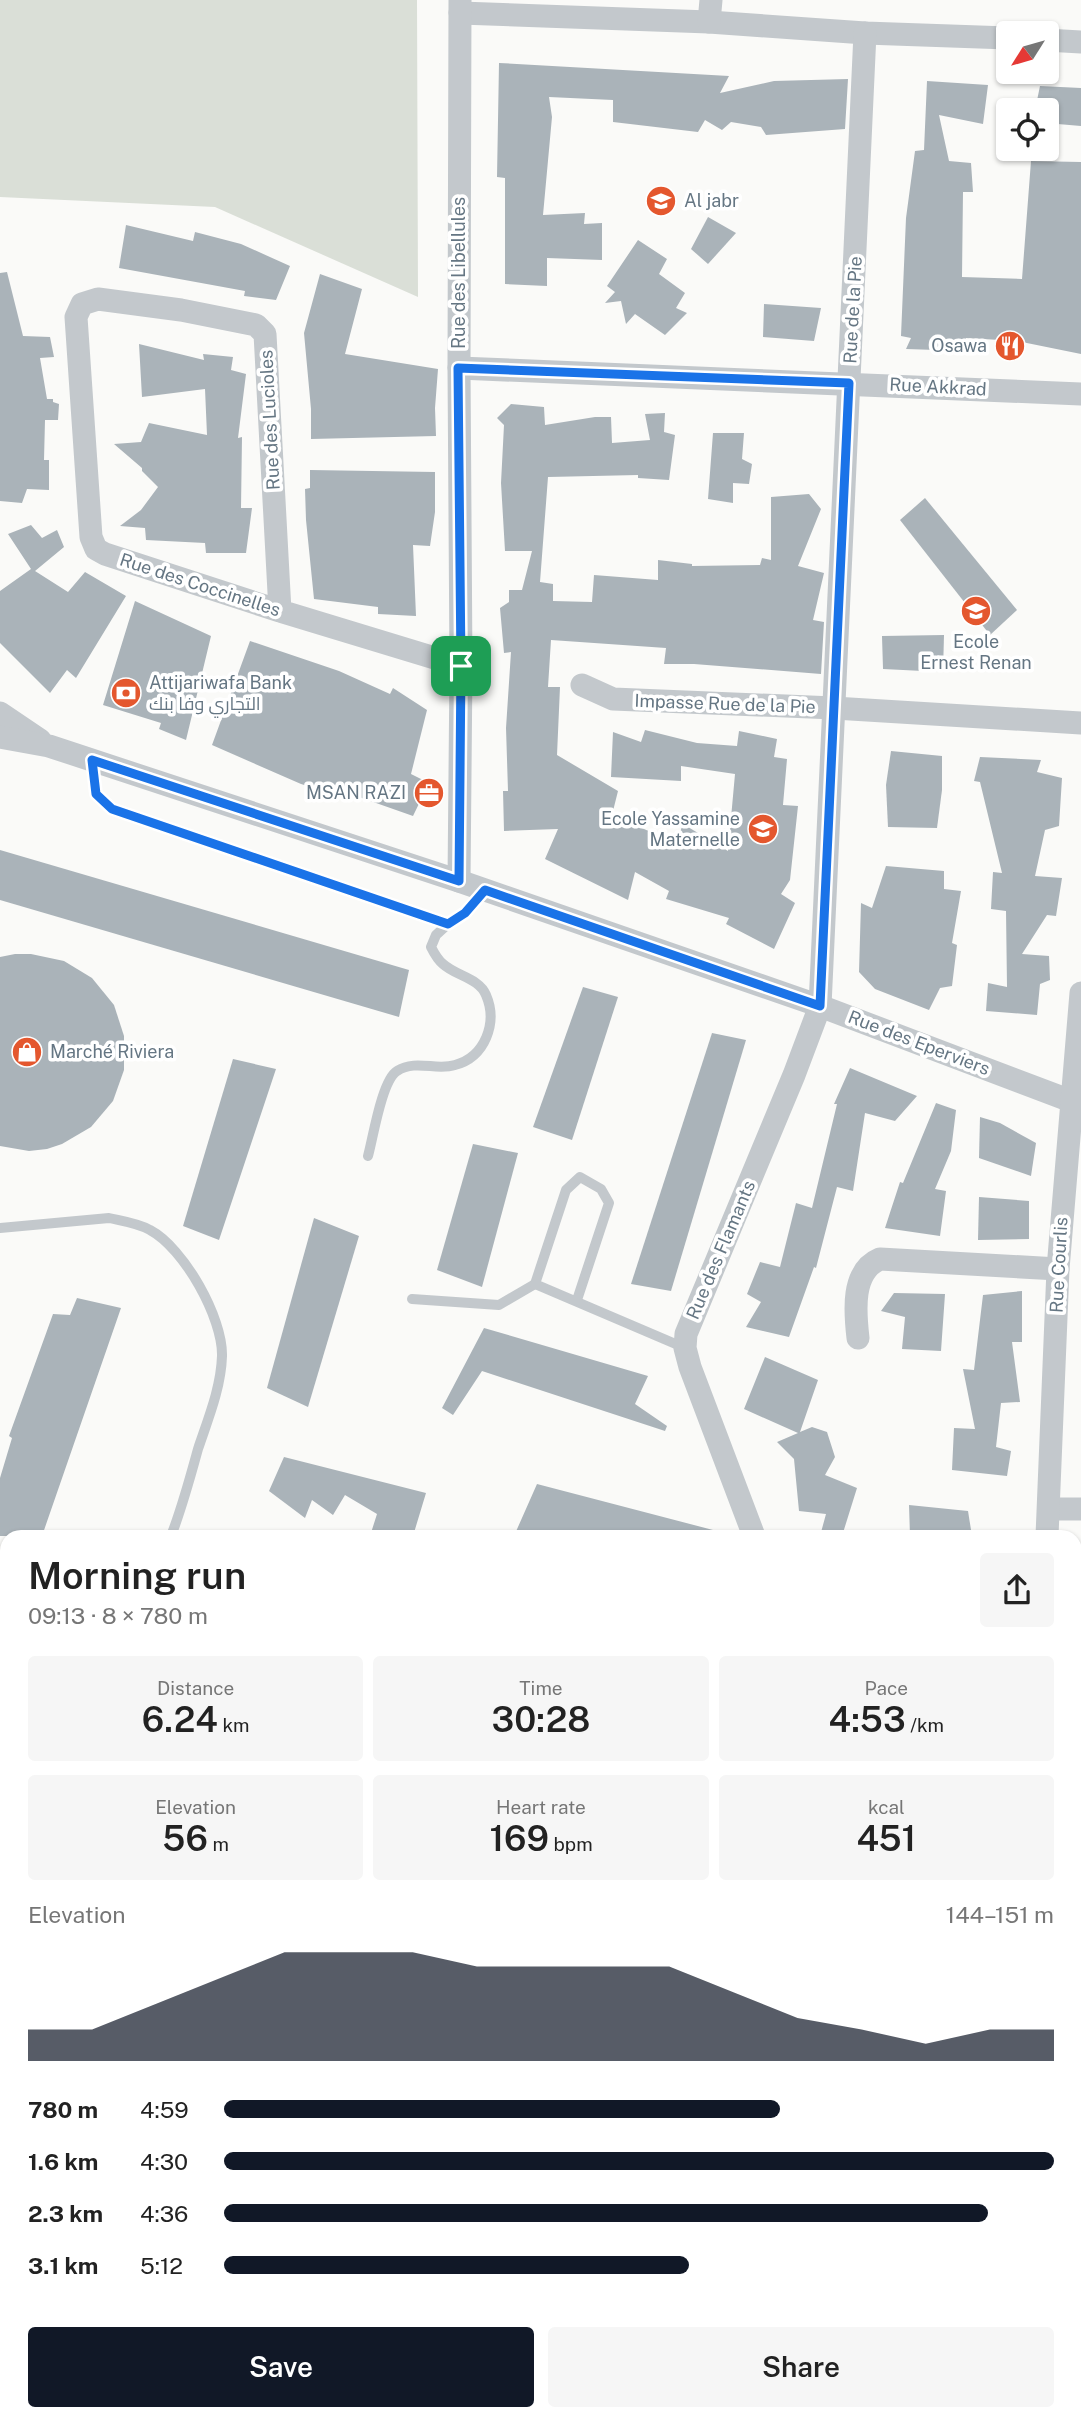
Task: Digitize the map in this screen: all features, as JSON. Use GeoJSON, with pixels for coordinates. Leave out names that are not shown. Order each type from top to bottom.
{"type":"FeatureCollection","features":[{"type":"Feature","properties":{"kind":"street"},"geometry":{"type":"LineString","coordinates":[[460,6],[710,11],[865,33],[996,38]]}},
{"type":"Feature","properties":{"kind":"street","name":"Rue des Libellules"},"geometry":{"type":"LineString","coordinates":[[459,881],[460,6]]}},
{"type":"Feature","properties":{"kind":"street","name":"Rue de la Pie"},"geometry":{"type":"LineString","coordinates":[[820,1006],[865,33]]}},
{"type":"Feature","properties":{"kind":"street"},"geometry":{"type":"LineString","coordinates":[[1059,41],[1081,42]]}},
{"type":"Feature","properties":{"kind":"street","name":"Rue des Lucioles"},"geometry":{"type":"LineString","coordinates":[[82,304],[98,299],[181,310],[256,325],[265,334],[280,611]]}},
{"type":"Feature","properties":{"kind":"street","name":"Rue des Coccinelles"},"geometry":{"type":"LineString","coordinates":[[82,304],[76,317],[91,537],[96,549],[280,611],[461,666]]}},
{"type":"Feature","properties":{"kind":"street","name":"Rue Akkrad"},"geometry":{"type":"LineString","coordinates":[[458,368],[1081,394]]}},
{"type":"Feature","properties":{"kind":"street","name":"Impasse Rue de la Pie"},"geometry":{"type":"LineString","coordinates":[[582,685],[613,699],[834,708],[1081,723]]}},
{"type":"Feature","properties":{"kind":"street","name":"Rue des Eperviers"},"geometry":{"type":"LineString","coordinates":[[0,713],[49,746]]}},
{"type":"Feature","properties":{"kind":"street","name":"Rue des Eperviers"},"geometry":{"type":"LineString","coordinates":[[0,737],[49,746],[459,881],[1076,1098]]}},
{"type":"Feature","properties":{"kind":"street","name":"Rue Courlis"},"geometry":{"type":"LineString","coordinates":[[1047,1530],[1058,1269],[1076,1098],[1081,993]]}},
{"type":"Feature","properties":{"kind":"street","name":"Rue des Flamants"},"geometry":{"type":"LineString","coordinates":[[685,1348],[691,1320],[794,1075],[820,1006]]}},
{"type":"Feature","properties":{"kind":"street"},"geometry":{"type":"LineString","coordinates":[[858,1338],[856,1294],[866,1269],[872,1262],[880,1259],[1058,1269]]}},
{"type":"Feature","properties":{"kind":"street"},"geometry":{"type":"LineString","coordinates":[[685,1348],[752,1530]]}},
{"type":"Feature","properties":{"kind":"street"},"geometry":{"type":"LineString","coordinates":[[1049,1509],[1081,1509]]}},
{"type":"Feature","properties":{"kind":"lane"},"geometry":{"type":"LineString","coordinates":[[92,760],[96,794],[112,809],[448,924]]}},
{"type":"Feature","properties":{"kind":"lane"},"geometry":{"type":"LineString","coordinates":[[368,1156],[387,1084],[395,1071],[413,1065],[456,1065],[478,1051],[487,1040],[490,1008],[485,992],[471,979],[443,965],[431,947],[436,935],[465,913],[485,890]]}},
{"type":"Feature","properties":{"kind":"lane"},"geometry":{"type":"LineString","coordinates":[[412,1299],[499,1305],[535,1284],[566,1190],[580,1177],[601,1189],[609,1203],[577,1300]]}},
{"type":"Feature","properties":{"kind":"lane"},"geometry":{"type":"LineString","coordinates":[[0,1228],[109,1218],[126,1222],[151,1230],[181,1257],[200,1287],[216,1321],[222,1354],[217,1390],[173,1530]]}},
{"type":"Feature","properties":{"kind":"lane"},"geometry":{"type":"LineString","coordinates":[[535,1284],[685,1348]]}},
{"type":"Feature","properties":{"kind":"shaded area"},"geometry":{"type":"Polygon","coordinates":[[[0,0],[417,0],[418,297],[215,207],[0,197],[0,0]]]}},
{"type":"Feature","properties":{"kind":"building"},"geometry":{"type":"Polygon","coordinates":[[[499,63],[729,76],[720,93],[774,81],[848,79],[845,129],[766,135],[761,127],[731,122],[722,130],[705,120],[698,132],[613,122],[613,100],[549,97],[552,117],[543,215],[585,213],[584,224],[602,223],[602,260],[547,258],[547,286],[505,284],[505,178],[497,177],[499,63]]]}},
{"type":"Feature","properties":{"kind":"building"},"geometry":{"type":"Polygon","coordinates":[[[927,81],[988,85],[983,124],[939,115],[949,161],[971,163],[973,192],[963,192],[962,277],[1022,279],[1031,161],[1081,162],[1081,354],[1017,341],[966,338],[966,351],[906,349],[911,338],[901,336],[906,218],[915,151],[924,150],[927,81]]]}},
{"type":"Feature","properties":{"kind":"building"},"geometry":{"type":"Polygon","coordinates":[[[1040,86],[1081,88],[1081,126],[1059,124],[1059,98],[1038,98],[1040,86]]]}},
{"type":"Feature","properties":{"kind":"building"},"geometry":{"type":"Polygon","coordinates":[[[708,217],[736,233],[708,264],[691,249],[708,217]]]}},
{"type":"Feature","properties":{"kind":"building"},"geometry":{"type":"Polygon","coordinates":[[[126,225],[193,241],[195,232],[241,244],[290,266],[276,300],[244,296],[245,291],[119,268],[126,225]]]}},
{"type":"Feature","properties":{"kind":"building"},"geometry":{"type":"Polygon","coordinates":[[[638,240],[667,259],[659,274],[685,293],[676,308],[687,313],[665,335],[635,314],[626,324],[621,301],[605,303],[615,292],[607,286],[638,240]]]}},
{"type":"Feature","properties":{"kind":"building"},"geometry":{"type":"Polygon","coordinates":[[[7,272],[23,336],[50,337],[54,357],[40,358],[47,399],[53,399],[53,402],[59,404],[58,420],[45,420],[44,460],[49,460],[49,490],[27,489],[22,503],[0,501],[0,273],[7,272]]]}},
{"type":"Feature","properties":{"kind":"building"},"geometry":{"type":"Polygon","coordinates":[[[320,274],[362,289],[345,354],[438,369],[436,436],[311,439],[304,333],[320,274]]]}},
{"type":"Feature","properties":{"kind":"building"},"geometry":{"type":"Polygon","coordinates":[[[764,304],[821,308],[814,341],[763,337],[764,304]]]}},
{"type":"Feature","properties":{"kind":"building"},"geometry":{"type":"Polygon","coordinates":[[[139,344],[204,360],[203,354],[233,357],[231,370],[246,374],[238,438],[242,437],[241,508],[252,508],[246,553],[206,553],[205,543],[146,540],[145,528],[120,526],[141,510],[158,487],[142,468],[114,444],[141,442],[149,423],[207,435],[205,389],[142,397],[139,344]]]}},
{"type":"Feature","properties":{"kind":"building"},"geometry":{"type":"Polygon","coordinates":[[[511,404],[544,407],[545,425],[611,417],[612,443],[650,440],[645,414],[665,413],[664,432],[675,435],[669,480],[638,478],[638,475],[548,477],[540,582],[553,584],[553,601],[592,602],[594,575],[658,580],[658,560],[692,566],[760,565],[762,558],[771,560],[771,497],[809,494],[821,509],[798,566],[824,573],[813,620],[824,622],[821,674],[664,664],[666,648],[551,640],[548,687],[560,687],[557,755],[618,791],[612,815],[676,843],[683,824],[728,851],[735,774],[681,766],[681,781],[611,777],[613,732],[641,742],[645,730],[697,743],[737,746],[739,731],[777,739],[774,757],[787,759],[783,805],[798,806],[790,880],[781,894],[795,903],[774,949],[726,924],[729,918],[666,899],[669,891],[635,872],[628,900],[545,859],[558,829],[504,831],[503,791],[508,791],[506,728],[511,652],[504,653],[500,608],[509,602],[509,590],[522,590],[532,551],[505,551],[501,483],[504,425],[497,418],[511,404]]]}},
{"type":"Feature","properties":{"kind":"building"},"geometry":{"type":"Polygon","coordinates":[[[713,433],[744,433],[742,459],[752,464],[749,484],[733,483],[733,503],[708,499],[713,433]]]}},
{"type":"Feature","properties":{"kind":"building"},"geometry":{"type":"Polygon","coordinates":[[[310,470],[435,472],[435,512],[430,546],[413,545],[416,616],[378,614],[378,607],[314,599],[305,489],[310,488],[310,470]]]}},
{"type":"Feature","properties":{"kind":"building"},"geometry":{"type":"Polygon","coordinates":[[[925,498],[1017,610],[990,635],[900,520],[925,498]]]}},
{"type":"Feature","properties":{"kind":"building"},"geometry":{"type":"Polygon","coordinates":[[[31,525],[42,538],[57,530],[64,547],[35,571],[68,592],[85,572],[126,596],[76,678],[67,670],[50,693],[0,643],[0,591],[31,569],[8,534],[31,525]]]}},
{"type":"Feature","properties":{"kind":"building"},"geometry":{"type":"Polygon","coordinates":[[[135,601],[211,636],[186,740],[159,729],[161,723],[103,705],[135,601]]]}},
{"type":"Feature","properties":{"kind":"building"},"geometry":{"type":"Polygon","coordinates":[[[944,635],[943,672],[883,669],[882,636],[944,635]]]}},
{"type":"Feature","properties":{"kind":"building"},"geometry":{"type":"Polygon","coordinates":[[[250,641],[339,671],[390,694],[393,688],[427,710],[411,774],[429,783],[413,816],[342,791],[340,796],[301,784],[212,745],[250,641]]]}},
{"type":"Feature","properties":{"kind":"building"},"geometry":{"type":"Polygon","coordinates":[[[891,751],[942,756],[942,790],[937,828],[888,827],[886,785],[891,751]]]}},
{"type":"Feature","properties":{"kind":"building"},"geometry":{"type":"Polygon","coordinates":[[[980,757],[1041,760],[1037,772],[1062,778],[1059,826],[1045,830],[1035,876],[1062,878],[1056,916],[1047,915],[1022,954],[1049,956],[1050,980],[1040,984],[1037,1015],[986,1011],[988,983],[1007,987],[1006,911],[991,909],[993,872],[1002,873],[980,782],[974,781],[980,757]]]}},
{"type":"Feature","properties":{"kind":"building"},"geometry":{"type":"Polygon","coordinates":[[[0,850],[409,970],[399,1017],[0,900],[0,850]]]}},
{"type":"Feature","properties":{"kind":"building"},"geometry":{"type":"Polygon","coordinates":[[[886,866],[944,871],[944,889],[961,891],[952,943],[957,945],[952,986],[940,988],[929,1010],[875,989],[859,972],[861,903],[872,908],[886,866]]]}},
{"type":"Feature","properties":{"kind":"building"},"geometry":{"type":"Polygon","coordinates":[[[31,954],[64,961],[92,978],[114,1005],[124,1036],[124,1070],[113,1101],[91,1127],[62,1144],[47,1149],[29,1151],[0,1146],[0,957],[31,954]]]}},
{"type":"Feature","properties":{"kind":"building"},"geometry":{"type":"Polygon","coordinates":[[[583,987],[618,997],[572,1140],[533,1127],[583,987]]]}},
{"type":"Feature","properties":{"kind":"building"},"geometry":{"type":"Polygon","coordinates":[[[712,1033],[746,1040],[671,1291],[631,1284],[712,1033]]]}},
{"type":"Feature","properties":{"kind":"building"},"geometry":{"type":"Polygon","coordinates":[[[233,1059],[276,1069],[219,1240],[183,1226],[233,1059]]]}},
{"type":"Feature","properties":{"kind":"building"},"geometry":{"type":"Polygon","coordinates":[[[850,1068],[917,1096],[895,1121],[865,1113],[853,1191],[837,1187],[816,1268],[814,1267],[789,1337],[746,1327],[761,1302],[747,1294],[760,1262],[780,1267],[796,1203],[812,1208],[837,1104],[834,1104],[850,1068]]]}},
{"type":"Feature","properties":{"kind":"building"},"geometry":{"type":"Polygon","coordinates":[[[936,1103],[956,1110],[951,1151],[935,1189],[946,1191],[940,1236],[885,1228],[900,1182],[903,1183],[936,1103]]]}},
{"type":"Feature","properties":{"kind":"building"},"geometry":{"type":"Polygon","coordinates":[[[980,1117],[1000,1123],[1036,1143],[1031,1176],[979,1158],[980,1117]]]}},
{"type":"Feature","properties":{"kind":"building"},"geometry":{"type":"Polygon","coordinates":[[[473,1144],[518,1153],[482,1287],[437,1270],[473,1144]]]}},
{"type":"Feature","properties":{"kind":"building"},"geometry":{"type":"Polygon","coordinates":[[[979,1197],[1029,1201],[1029,1239],[978,1240],[979,1197]]]}},
{"type":"Feature","properties":{"kind":"building"},"geometry":{"type":"Polygon","coordinates":[[[314,1218],[359,1236],[308,1407],[267,1388],[314,1218]]]}},
{"type":"Feature","properties":{"kind":"building"},"geometry":{"type":"Polygon","coordinates":[[[1022,1291],[1022,1342],[1012,1342],[1020,1402],[1001,1403],[996,1447],[1011,1451],[1007,1476],[952,1470],[954,1428],[975,1429],[963,1369],[974,1370],[983,1295],[1022,1291]]]}},
{"type":"Feature","properties":{"kind":"building"},"geometry":{"type":"Polygon","coordinates":[[[894,1293],[945,1294],[941,1351],[902,1349],[905,1317],[881,1311],[894,1293]]]}},
{"type":"Feature","properties":{"kind":"building"},"geometry":{"type":"Polygon","coordinates":[[[77,1298],[121,1308],[44,1530],[0,1530],[0,1478],[12,1438],[9,1436],[53,1314],[70,1315],[77,1298]]]}},
{"type":"Feature","properties":{"kind":"building"},"geometry":{"type":"Polygon","coordinates":[[[484,1328],[648,1376],[635,1404],[667,1426],[665,1431],[482,1371],[453,1415],[442,1408],[484,1328]]]}},
{"type":"Feature","properties":{"kind":"building"},"geometry":{"type":"Polygon","coordinates":[[[765,1357],[818,1380],[800,1432],[812,1427],[827,1432],[835,1457],[825,1475],[857,1488],[844,1530],[822,1530],[826,1514],[799,1511],[794,1459],[777,1442],[798,1433],[744,1409],[765,1357]]]}},
{"type":"Feature","properties":{"kind":"building"},"geometry":{"type":"Polygon","coordinates":[[[284,1457],[426,1493],[415,1530],[372,1530],[377,1514],[345,1495],[333,1515],[312,1500],[305,1518],[269,1491],[284,1457]]]}},
{"type":"Feature","properties":{"kind":"building"},"geometry":{"type":"Polygon","coordinates":[[[537,1484],[713,1530],[517,1530],[537,1484]]]}},
{"type":"Feature","properties":{"kind":"building"},"geometry":{"type":"Polygon","coordinates":[[[909,1505],[968,1511],[971,1530],[910,1530],[909,1505]]]}},
{"type":"Feature","properties":{"kind":"place","name":"Al jabr"},"geometry":{"type":"Point","coordinates":[661,201]}},
{"type":"Feature","properties":{"kind":"place","name":"Osawa"},"geometry":{"type":"Point","coordinates":[1010,346]}},
{"type":"Feature","properties":{"kind":"place","name":"Ecole Ernest Renan"},"geometry":{"type":"Point","coordinates":[976,611]}},
{"type":"Feature","properties":{"kind":"place","name":"Attijariwafa Bank التجاري وفا بنك"},"geometry":{"type":"Point","coordinates":[126,693]}},
{"type":"Feature","properties":{"kind":"place","name":"MSAN RAZI"},"geometry":{"type":"Point","coordinates":[429,793]}},
{"type":"Feature","properties":{"kind":"place","name":"Ecole Yassamine Maternelle"},"geometry":{"type":"Point","coordinates":[763,829]}},
{"type":"Feature","properties":{"kind":"place","name":"Marché Riviera"},"geometry":{"type":"Point","coordinates":[27,1052]}},
{"type":"Feature","properties":{"kind":"route"},"geometry":{"type":"LineString","coordinates":[[458,368],[849,383],[820,1006],[485,890],[477,902],[448,924],[112,809],[96,794],[92,760],[459,881],[461,666],[458,368]]}}]}
